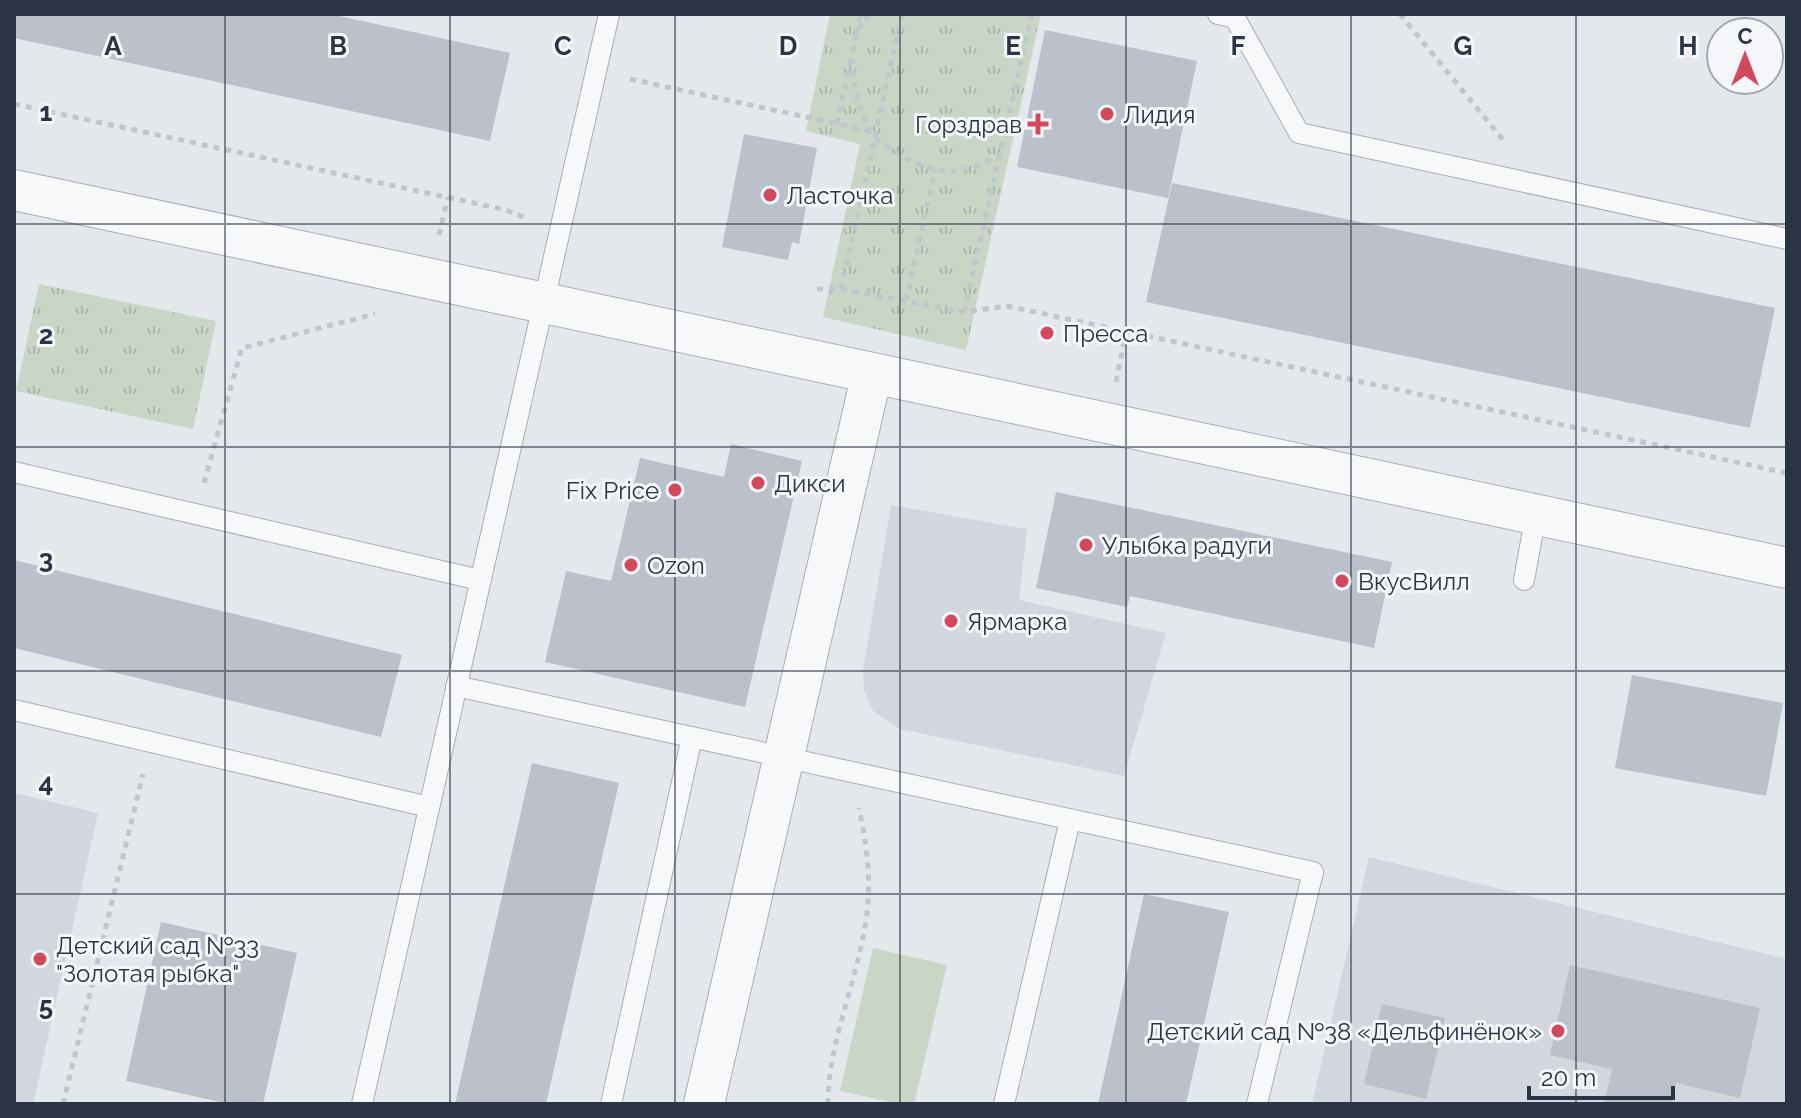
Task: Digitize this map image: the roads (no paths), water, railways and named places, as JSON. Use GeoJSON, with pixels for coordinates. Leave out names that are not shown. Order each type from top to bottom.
{"type":"FeatureCollection","features":[{"type":"Feature","properties":{"kind":"street"},"geometry":{"type":"LineString","coordinates":[[14,190],[1787,568]]}},
{"type":"Feature","properties":{"kind":"street"},"geometry":{"type":"LineString","coordinates":[[704,1104],[872,373]]}},
{"type":"Feature","properties":{"kind":"lane"},"geometry":{"type":"LineString","coordinates":[[362,1104],[609,14]]}},
{"type":"Feature","properties":{"kind":"lane"},"geometry":{"type":"LineString","coordinates":[[1218,14],[1235,18],[1299,133],[1787,239]]}},
{"type":"Feature","properties":{"kind":"lane"},"geometry":{"type":"LineString","coordinates":[[14,472],[480,580]]}},
{"type":"Feature","properties":{"kind":"lane"},"geometry":{"type":"LineString","coordinates":[[1524,580],[1536,514]]}},
{"type":"Feature","properties":{"kind":"lane"},"geometry":{"type":"LineString","coordinates":[[456,686],[1313,872],[1257,1104]]}},
{"type":"Feature","properties":{"kind":"lane"},"geometry":{"type":"LineString","coordinates":[[14,710],[429,807]]}},
{"type":"Feature","properties":{"kind":"lane"},"geometry":{"type":"LineString","coordinates":[[611,1104],[692,737]]}},
{"type":"Feature","properties":{"kind":"lane"},"geometry":{"type":"LineString","coordinates":[[1004,1104],[1070,820]]}},
{"type":"Feature","properties":{"kind":"place","name":"Лидия"},"geometry":{"type":"Point","coordinates":[1107,114]}},
{"type":"Feature","properties":{"kind":"place","name":"Горздрав"},"geometry":{"type":"Point","coordinates":[1038,124]}},
{"type":"Feature","properties":{"kind":"place","name":"Ласточка"},"geometry":{"type":"Point","coordinates":[770,195]}},
{"type":"Feature","properties":{"kind":"place","name":"Пресса"},"geometry":{"type":"Point","coordinates":[1047,333]}},
{"type":"Feature","properties":{"kind":"place","name":"Дикси"},"geometry":{"type":"Point","coordinates":[758,483]}},
{"type":"Feature","properties":{"kind":"place","name":"Fix Price"},"geometry":{"type":"Point","coordinates":[675,490]}},
{"type":"Feature","properties":{"kind":"place","name":"Улыбка радуги"},"geometry":{"type":"Point","coordinates":[1086,545]}},
{"type":"Feature","properties":{"kind":"place","name":"Ozon"},"geometry":{"type":"Point","coordinates":[631,565]}},
{"type":"Feature","properties":{"kind":"place","name":"ВкусВилл"},"geometry":{"type":"Point","coordinates":[1342,581]}},
{"type":"Feature","properties":{"kind":"place","name":"Ярмарка"},"geometry":{"type":"Point","coordinates":[951,621]}},
{"type":"Feature","properties":{"kind":"place","name":"Детский сад №33 \"Золотая рыбка\""},"geometry":{"type":"Point","coordinates":[40,959]}},
{"type":"Feature","properties":{"kind":"place","name":"Детский сад №38 «Дельфинёнок»"},"geometry":{"type":"Point","coordinates":[1558,1031]}}]}
